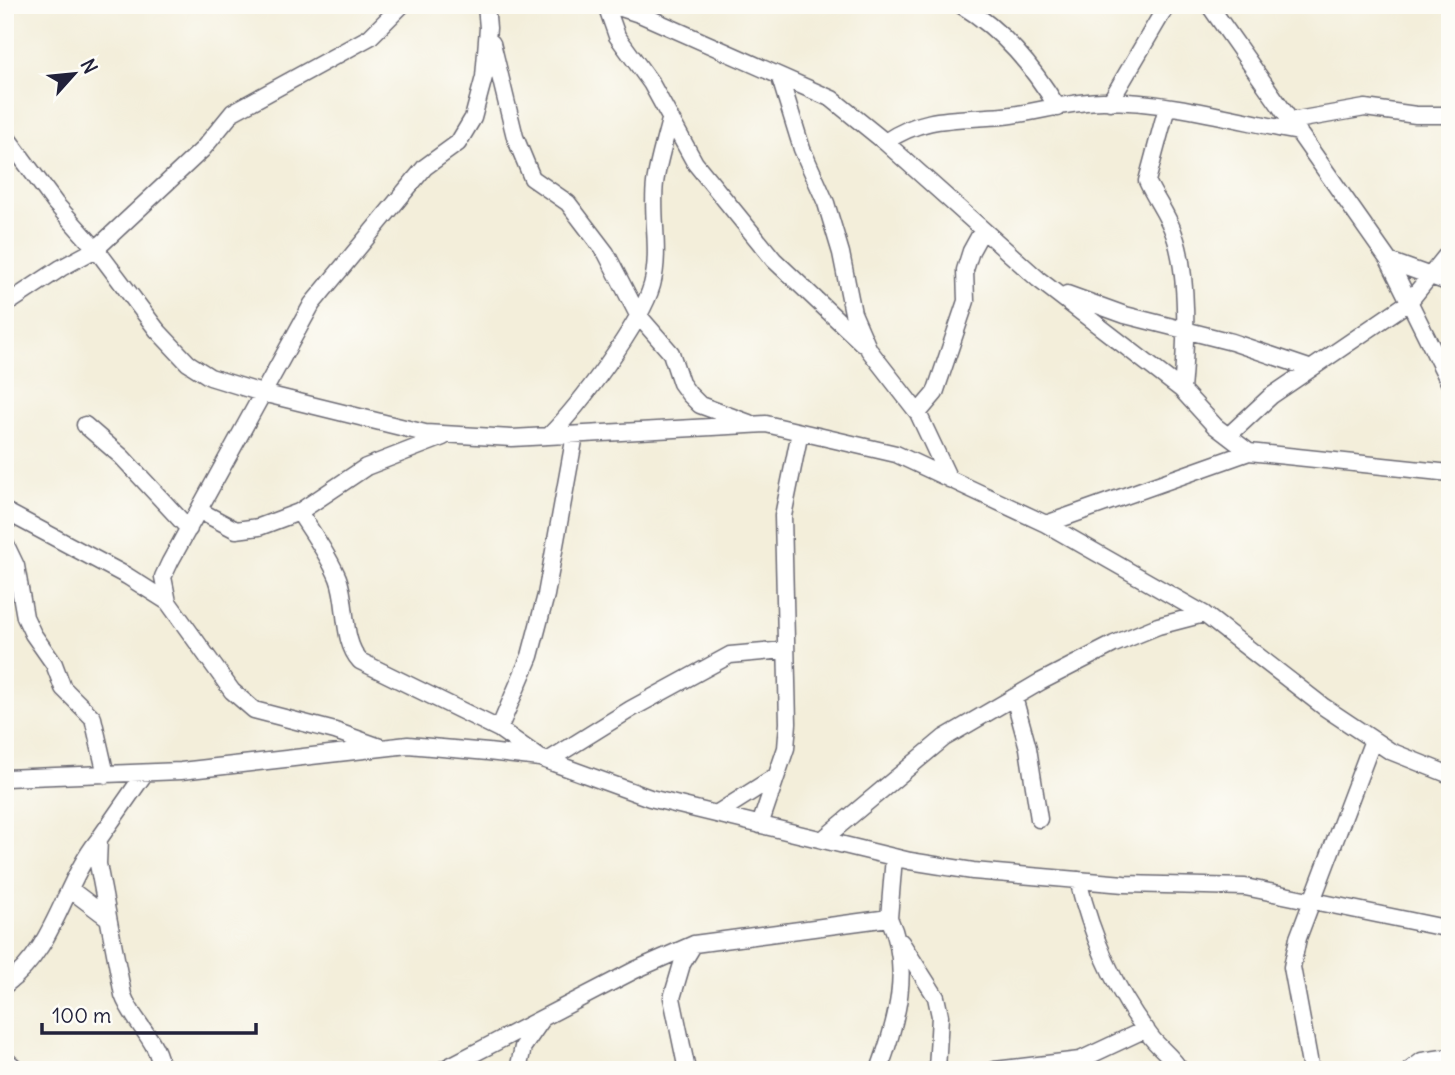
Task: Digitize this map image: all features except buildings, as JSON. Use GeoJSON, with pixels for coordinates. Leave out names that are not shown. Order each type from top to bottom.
{"type":"FeatureCollection","features":[{"type":"Feature","properties":{"kind":"street"},"geometry":{"type":"LineString","coordinates":[[5,305],[61,268],[96,249],[202,150],[233,112],[370,37],[402,5]]}},
{"type":"Feature","properties":{"kind":"street"},"geometry":{"type":"LineString","coordinates":[[168,602],[163,577],[312,303],[425,167],[458,143],[468,127],[485,77],[488,28],[486,5]]}},
{"type":"Feature","properties":{"kind":"street"},"geometry":{"type":"LineString","coordinates":[[606,5],[617,36],[651,83],[695,163],[774,260],[869,350],[918,413],[949,479]]}},
{"type":"Feature","properties":{"kind":"street"},"geometry":{"type":"LineString","coordinates":[[612,5],[642,15],[832,99],[885,142],[982,231],[1049,287],[1182,390],[1228,436],[1249,452]]}},
{"type":"Feature","properties":{"kind":"street"},"geometry":{"type":"LineString","coordinates":[[961,5],[980,17],[1020,52],[1058,108]]}},
{"type":"Feature","properties":{"kind":"street"},"geometry":{"type":"LineString","coordinates":[[1110,102],[1167,5]]}},
{"type":"Feature","properties":{"kind":"street"},"geometry":{"type":"LineString","coordinates":[[1209,5],[1389,261],[1450,384]]}},
{"type":"Feature","properties":{"kind":"street"},"geometry":{"type":"LineString","coordinates":[[488,28],[515,137],[526,167],[542,187],[577,213],[606,253],[638,315],[671,353],[681,383],[700,405],[755,425],[800,432],[896,454],[1046,524],[1204,614],[1324,707],[1390,751],[1450,775]]}},
{"type":"Feature","properties":{"kind":"street"},"geometry":{"type":"LineString","coordinates":[[780,78],[802,149],[826,203],[841,253],[853,313],[869,350]]}},
{"type":"Feature","properties":{"kind":"street"},"geometry":{"type":"LineString","coordinates":[[885,142],[923,122],[1058,108],[1082,102],[1167,107],[1295,127],[1366,108],[1416,115],[1450,115]]}},
{"type":"Feature","properties":{"kind":"street"},"geometry":{"type":"LineString","coordinates":[[1167,107],[1147,181],[1175,235],[1185,333],[1182,390]]}},
{"type":"Feature","properties":{"kind":"street"},"geometry":{"type":"LineString","coordinates":[[549,436],[576,409],[638,315],[652,285],[656,257],[655,184],[670,120]]}},
{"type":"Feature","properties":{"kind":"street"},"geometry":{"type":"LineString","coordinates":[[5,135],[55,203],[96,249],[157,330],[188,363],[210,377],[262,393],[425,433],[512,438],[755,425]]}},
{"type":"Feature","properties":{"kind":"street"},"geometry":{"type":"LineString","coordinates":[[918,413],[935,393],[954,328],[966,301],[965,270],[982,231]]}},
{"type":"Feature","properties":{"kind":"street"},"geometry":{"type":"LineString","coordinates":[[1228,436],[1271,396],[1409,302],[1450,251]]}},
{"type":"Feature","properties":{"kind":"street"},"geometry":{"type":"LineString","coordinates":[[1389,261],[1450,283]]}},
{"type":"Feature","properties":{"kind":"street"},"geometry":{"type":"LineString","coordinates":[[1049,287],[1125,315],[1185,333],[1232,342],[1309,368]]}},
{"type":"Feature","properties":{"kind":"street"},"geometry":{"type":"LineString","coordinates":[[85,425],[122,457],[188,529]]}},
{"type":"Feature","properties":{"kind":"street"},"geometry":{"type":"LineString","coordinates":[[760,825],[786,748],[788,723],[783,516],[800,432]]}},
{"type":"Feature","properties":{"kind":"street"},"geometry":{"type":"LineString","coordinates":[[200,511],[240,531],[299,512],[366,467],[450,434]]}},
{"type":"Feature","properties":{"kind":"street"},"geometry":{"type":"LineString","coordinates":[[499,729],[530,656],[545,595],[575,435]]}},
{"type":"Feature","properties":{"kind":"street"},"geometry":{"type":"LineString","coordinates":[[1046,524],[1249,452],[1450,473]]}},
{"type":"Feature","properties":{"kind":"street"},"geometry":{"type":"LineString","coordinates":[[5,512],[127,576],[168,602],[232,691],[254,710],[335,731],[382,748]]}},
{"type":"Feature","properties":{"kind":"street"},"geometry":{"type":"LineString","coordinates":[[299,512],[327,553],[339,580],[352,649],[360,661],[499,729],[544,759],[650,798],[894,857],[973,871],[1078,880],[1245,887],[1450,929]]}},
{"type":"Feature","properties":{"kind":"street"},"geometry":{"type":"LineString","coordinates":[[5,543],[16,566],[26,617],[33,634],[54,664],[63,688],[93,718],[106,775]]}},
{"type":"Feature","properties":{"kind":"street"},"geometry":{"type":"LineString","coordinates":[[822,840],[944,738],[1114,644],[1158,626],[1204,614]]}},
{"type":"Feature","properties":{"kind":"street"},"geometry":{"type":"LineString","coordinates":[[5,778],[145,773],[408,745],[544,759],[730,655],[785,650]]}},
{"type":"Feature","properties":{"kind":"street"},"geometry":{"type":"LineString","coordinates":[[1014,697],[1028,748],[1039,819]]}},
{"type":"Feature","properties":{"kind":"street"},"geometry":{"type":"LineString","coordinates":[[1311,1070],[1292,967],[1310,900],[1373,740]]}},
{"type":"Feature","properties":{"kind":"street"},"geometry":{"type":"LineString","coordinates":[[5,985],[26,970],[36,956],[71,890],[80,863],[145,773]]}},
{"type":"Feature","properties":{"kind":"street"},"geometry":{"type":"LineString","coordinates":[[716,814],[776,776]]}},
{"type":"Feature","properties":{"kind":"street"},"geometry":{"type":"LineString","coordinates":[[99,839],[97,864],[129,1012],[159,1056],[161,1070]]}},
{"type":"Feature","properties":{"kind":"street"},"geometry":{"type":"LineString","coordinates":[[894,857],[889,918],[936,997],[940,1016],[937,1070]]}},
{"type":"Feature","properties":{"kind":"street"},"geometry":{"type":"LineString","coordinates":[[1078,880],[1089,925],[1102,956],[1146,1029],[1180,1070]]}},
{"type":"Feature","properties":{"kind":"street"},"geometry":{"type":"LineString","coordinates":[[71,890],[108,918]]}},
{"type":"Feature","properties":{"kind":"street"},"geometry":{"type":"LineString","coordinates":[[442,1070],[694,944],[889,918]]}},
{"type":"Feature","properties":{"kind":"street"},"geometry":{"type":"LineString","coordinates":[[879,1070],[891,1037],[902,985],[900,940]]}},
{"type":"Feature","properties":{"kind":"street"},"geometry":{"type":"LineString","coordinates":[[687,1070],[672,998],[682,964],[694,944]]}},
{"type":"Feature","properties":{"kind":"street"},"geometry":{"type":"LineString","coordinates":[[518,1070],[523,1047],[542,1019]]}},
{"type":"Feature","properties":{"kind":"street"},"geometry":{"type":"LineString","coordinates":[[995,1070],[1080,1060],[1146,1029]]}},
{"type":"Feature","properties":{"kind":"street"},"geometry":{"type":"LineString","coordinates":[[1410,1070],[1422,1061],[1450,1057]]}},
{"type":"Feature","properties":{"kind":"street"},"geometry":{"type":"LineString","coordinates":[[5,1059],[18,1070]]}}]}
